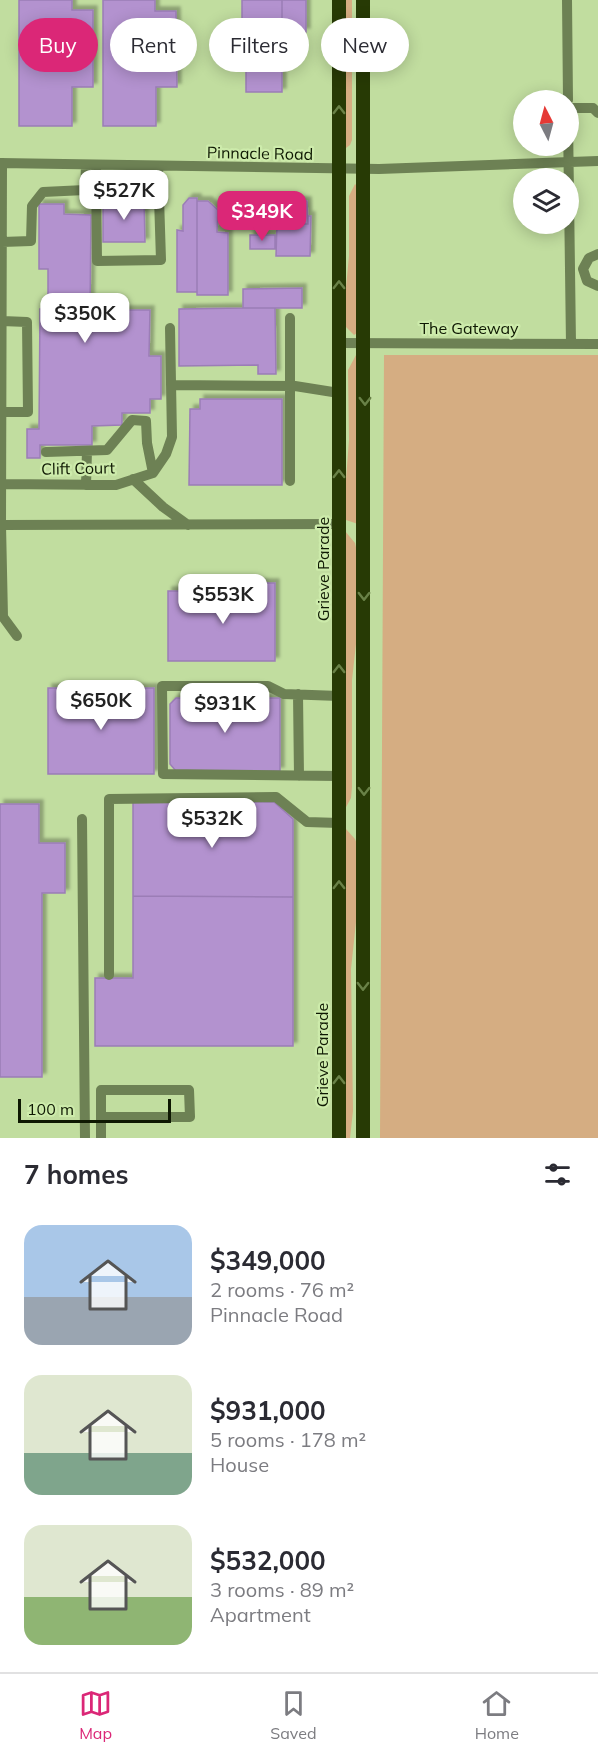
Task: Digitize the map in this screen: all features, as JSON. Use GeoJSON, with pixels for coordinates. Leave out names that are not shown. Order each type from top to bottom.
{"type":"FeatureCollection","features":[{"type":"Feature","properties":{"kind":"main road","name":"Grieve Parade"},"geometry":{"type":"LineString","coordinates":[[339,0],[339,1138]]}},
{"type":"Feature","properties":{"kind":"main road"},"geometry":{"type":"LineString","coordinates":[[363,0],[365,342],[363,1138]]}},
{"type":"Feature","properties":{"kind":"street"},"geometry":{"type":"LineString","coordinates":[[567,0],[568,90]]}},
{"type":"Feature","properties":{"kind":"street"},"geometry":{"type":"LineString","coordinates":[[579,108],[593,108],[598,113]]}},
{"type":"Feature","properties":{"kind":"street"},"geometry":{"type":"LineString","coordinates":[[569,156],[572,344]]}},
{"type":"Feature","properties":{"kind":"street","name":"Pinnacle Road"},"geometry":{"type":"LineString","coordinates":[[1,163],[363,168],[598,161]]}},
{"type":"Feature","properties":{"kind":"street"},"geometry":{"type":"LineString","coordinates":[[1,163],[3,617],[17,636]]}},
{"type":"Feature","properties":{"kind":"street"},"geometry":{"type":"LineString","coordinates":[[91,165],[97,261],[161,260],[158,166]]}},
{"type":"Feature","properties":{"kind":"street"},"geometry":{"type":"LineString","coordinates":[[2,242],[31,241],[32,206],[43,192],[85,190],[91,165]]}},
{"type":"Feature","properties":{"kind":"street"},"geometry":{"type":"LineString","coordinates":[[598,254],[589,258],[584,269],[587,281],[593,286],[598,286]]}},
{"type":"Feature","properties":{"kind":"street"},"geometry":{"type":"LineString","coordinates":[[290,318],[290,481]]}},
{"type":"Feature","properties":{"kind":"street"},"geometry":{"type":"LineString","coordinates":[[2,321],[27,322],[28,412],[2,412]]}},
{"type":"Feature","properties":{"kind":"street"},"geometry":{"type":"LineString","coordinates":[[153,473],[166,454],[172,437],[170,328]]}},
{"type":"Feature","properties":{"kind":"street","name":"The Gateway"},"geometry":{"type":"LineString","coordinates":[[339,343],[598,344]]}},
{"type":"Feature","properties":{"kind":"street"},"geometry":{"type":"LineString","coordinates":[[171,385],[290,386],[339,393]]}},
{"type":"Feature","properties":{"kind":"street"},"geometry":{"type":"LineString","coordinates":[[46,452],[107,450],[132,420],[146,420],[147,443],[153,473]]}},
{"type":"Feature","properties":{"kind":"street"},"geometry":{"type":"LineString","coordinates":[[86,484],[87,451]]}},
{"type":"Feature","properties":{"kind":"street","name":"Clift Court"},"geometry":{"type":"LineString","coordinates":[[1,484],[116,485],[153,473]]}},
{"type":"Feature","properties":{"kind":"street"},"geometry":{"type":"LineString","coordinates":[[133,479],[188,525]]}},
{"type":"Feature","properties":{"kind":"street"},"geometry":{"type":"LineString","coordinates":[[1,525],[339,524]]}},
{"type":"Feature","properties":{"kind":"street"},"geometry":{"type":"LineString","coordinates":[[338,776],[163,774],[162,686],[268,686],[284,694],[339,696]]}},
{"type":"Feature","properties":{"kind":"street"},"geometry":{"type":"LineString","coordinates":[[298,694],[299,776]]}},
{"type":"Feature","properties":{"kind":"street"},"geometry":{"type":"LineString","coordinates":[[109,975],[109,800],[276,797],[307,822],[339,823]]}},
{"type":"Feature","properties":{"kind":"street"},"geometry":{"type":"LineString","coordinates":[[82,819],[85,1138]]}},
{"type":"Feature","properties":{"kind":"street"},"geometry":{"type":"LineString","coordinates":[[101,1117],[190,1117],[189,1090],[101,1090],[101,1117],[101,1138]]}},
{"type":"Feature","properties":{"kind":"shaded area"},"geometry":{"type":"Polygon","coordinates":[[[343,0],[352,0],[352,18],[343,18],[343,0]]]}},
{"type":"Feature","properties":{"kind":"shaded area"},"geometry":{"type":"Polygon","coordinates":[[[344,72],[352,72],[352,140],[346,148],[344,72]]]}},
{"type":"Feature","properties":{"kind":"shaded area"},"geometry":{"type":"Polygon","coordinates":[[[355,184],[357,186],[357,333],[354,335],[346,327],[344,308],[349,256],[349,196],[355,184]]]}},
{"type":"Feature","properties":{"kind":"shaded area"},"geometry":{"type":"Polygon","coordinates":[[[356,355],[358,524],[343,519],[349,440],[348,370],[356,355]]]}},
{"type":"Feature","properties":{"kind":"shaded area"},"geometry":{"type":"Polygon","coordinates":[[[384,355],[598,355],[598,1138],[380,1138],[384,355]]]}},
{"type":"Feature","properties":{"kind":"shaded area"},"geometry":{"type":"Polygon","coordinates":[[[345,531],[355,543],[357,552],[357,635],[352,680],[352,787],[351,798],[345,809],[345,531]]]}},
{"type":"Feature","properties":{"kind":"shaded area"},"geometry":{"type":"Polygon","coordinates":[[[346,829],[355,839],[358,847],[356,922],[351,969],[353,1111],[350,1138],[343,1138],[346,829]]]}},
{"type":"Feature","properties":{"kind":"building"},"geometry":{"type":"Polygon","coordinates":[[[19,0],[72,0],[72,10],[93,10],[93,18],[19,18],[19,0]]]}},
{"type":"Feature","properties":{"kind":"building"},"geometry":{"type":"Polygon","coordinates":[[[103,0],[155,0],[155,11],[176,11],[176,18],[110,18],[110,72],[177,72],[177,87],[156,87],[156,126],[103,126],[103,0]]]}},
{"type":"Feature","properties":{"kind":"building"},"geometry":{"type":"Polygon","coordinates":[[[242,0],[282,0],[282,18],[242,18],[242,0]]]}},
{"type":"Feature","properties":{"kind":"building"},"geometry":{"type":"Polygon","coordinates":[[[282,0],[306,0],[306,18],[282,18],[282,0]]]}},
{"type":"Feature","properties":{"kind":"building"},"geometry":{"type":"Polygon","coordinates":[[[19,72],[93,72],[93,87],[72,87],[72,126],[19,126],[19,72]]]}},
{"type":"Feature","properties":{"kind":"building"},"geometry":{"type":"Polygon","coordinates":[[[246,72],[282,72],[282,92],[246,92],[246,72]]]}},
{"type":"Feature","properties":{"kind":"building"},"geometry":{"type":"Polygon","coordinates":[[[189,198],[197,198],[197,292],[177,292],[177,230],[183,231],[183,205],[189,198]]]}},
{"type":"Feature","properties":{"kind":"building"},"geometry":{"type":"Polygon","coordinates":[[[144,200],[145,242],[103,242],[103,201],[144,200]]]}},
{"type":"Feature","properties":{"kind":"building"},"geometry":{"type":"Polygon","coordinates":[[[197,201],[208,201],[218,210],[217,232],[228,233],[228,295],[197,295],[197,201]]]}},
{"type":"Feature","properties":{"kind":"building"},"geometry":{"type":"Polygon","coordinates":[[[267,201],[307,201],[308,224],[273,224],[267,219],[267,201]]]}},
{"type":"Feature","properties":{"kind":"building"},"geometry":{"type":"Polygon","coordinates":[[[39,204],[64,204],[64,214],[91,215],[90,310],[150,310],[149,356],[161,356],[161,399],[150,399],[150,413],[122,413],[122,425],[92,426],[92,445],[40,445],[40,458],[27,458],[27,429],[39,429],[40,309],[48,309],[48,269],[39,269],[39,204]]]}},
{"type":"Feature","properties":{"kind":"building"},"geometry":{"type":"Polygon","coordinates":[[[308,216],[311,216],[310,256],[276,256],[277,224],[308,224],[308,216]]]}},
{"type":"Feature","properties":{"kind":"building"},"geometry":{"type":"Polygon","coordinates":[[[250,235],[275,235],[275,249],[250,249],[250,235]]]}},
{"type":"Feature","properties":{"kind":"building"},"geometry":{"type":"Polygon","coordinates":[[[302,288],[302,308],[243,308],[243,289],[302,288]]]}},
{"type":"Feature","properties":{"kind":"building"},"geometry":{"type":"Polygon","coordinates":[[[275,308],[276,374],[258,374],[258,365],[179,366],[179,309],[275,308]]]}},
{"type":"Feature","properties":{"kind":"building"},"geometry":{"type":"Polygon","coordinates":[[[200,399],[282,399],[282,485],[189,485],[190,409],[200,409],[200,399]]]}},
{"type":"Feature","properties":{"kind":"building"},"geometry":{"type":"Polygon","coordinates":[[[249,583],[275,583],[275,661],[168,661],[168,591],[249,591],[249,583]]]}},
{"type":"Feature","properties":{"kind":"building"},"geometry":{"type":"Polygon","coordinates":[[[48,688],[154,688],[154,774],[48,774],[48,688]]]}},
{"type":"Feature","properties":{"kind":"building"},"geometry":{"type":"Polygon","coordinates":[[[176,698],[280,698],[280,771],[176,771],[170,764],[170,704],[176,698]]]}},
{"type":"Feature","properties":{"kind":"building"},"geometry":{"type":"Polygon","coordinates":[[[133,801],[274,802],[293,819],[293,897],[133,896],[133,801]]]}},
{"type":"Feature","properties":{"kind":"building"},"geometry":{"type":"Polygon","coordinates":[[[0,804],[39,804],[39,843],[65,843],[65,893],[42,893],[42,1077],[0,1077],[0,804]]]}},
{"type":"Feature","properties":{"kind":"building"},"geometry":{"type":"Polygon","coordinates":[[[133,896],[293,897],[293,1046],[95,1046],[95,978],[133,978],[133,896]]]}}]}
